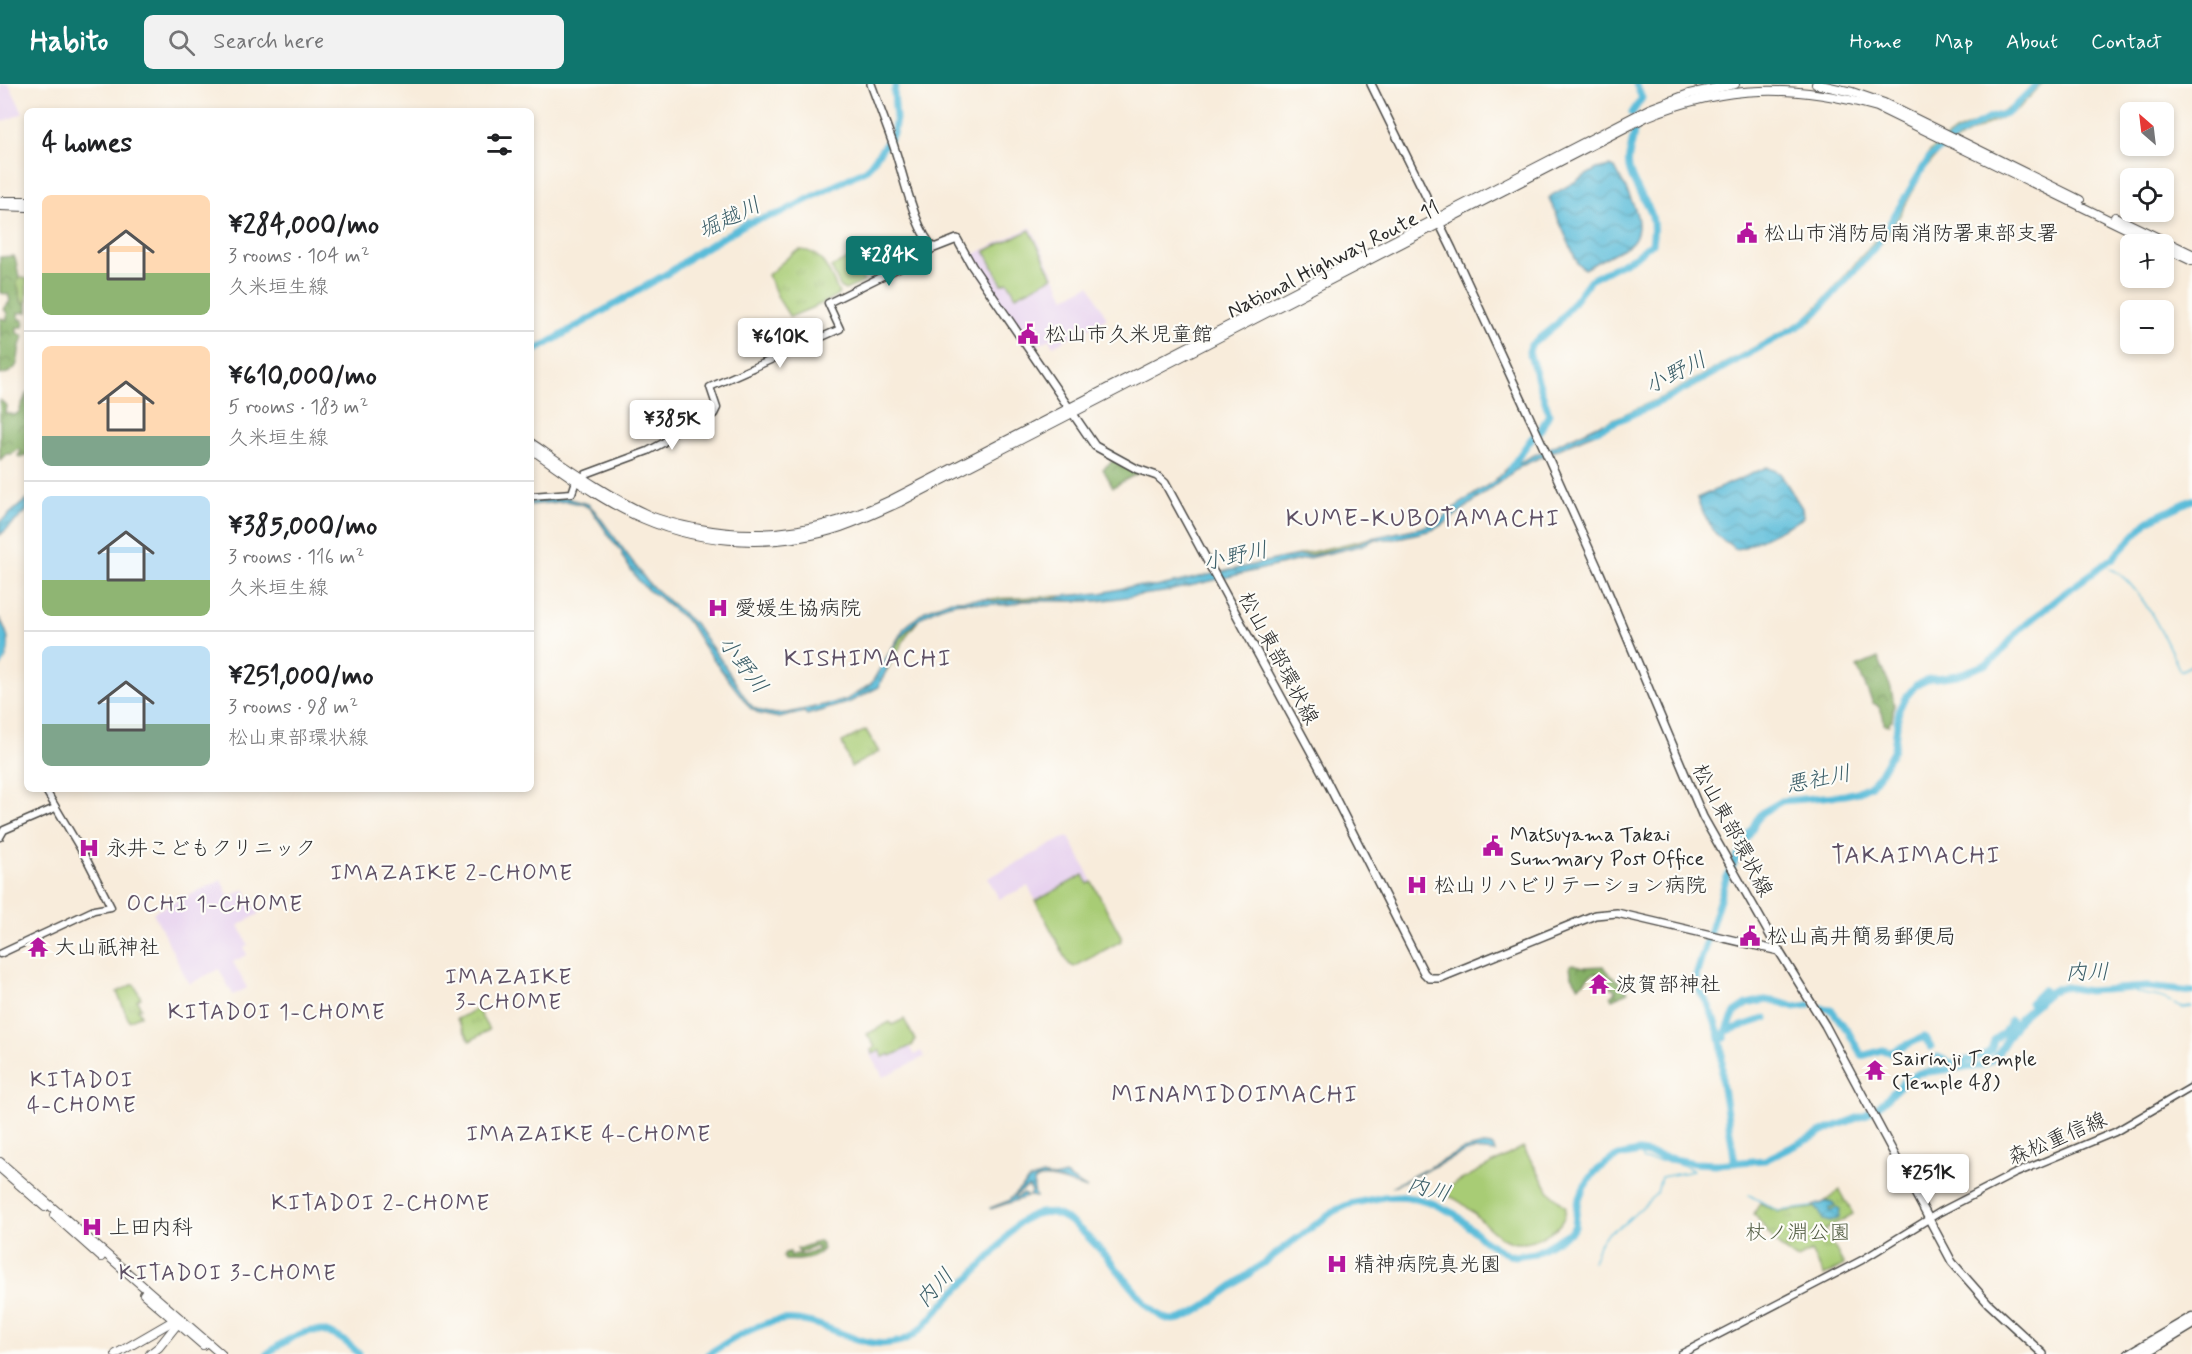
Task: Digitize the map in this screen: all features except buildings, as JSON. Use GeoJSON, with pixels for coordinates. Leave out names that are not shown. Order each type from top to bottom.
{"type":"FeatureCollection","features":[{"type":"Feature","properties":{"kind":"highway","name":"National Highway Route 11"},"geometry":{"type":"LineString","coordinates":[[1438,221],[1649,109],[1689,94],[1735,84]]}},
{"type":"Feature","properties":{"kind":"highway","name":"National Highway Route 11"},"geometry":{"type":"LineString","coordinates":[[1816,84],[1852,92],[1884,103],[2138,234]]}},
{"type":"Feature","properties":{"kind":"highway","name":"National Highway Route 11"},"geometry":{"type":"LineString","coordinates":[[534,452],[634,514],[682,532],[746,540],[796,537],[839,528],[869,516],[1438,221],[1646,117],[1679,103],[1729,90],[1778,88],[1813,90],[1832,93],[1877,107],[1937,131]]}},
{"type":"Feature","properties":{"kind":"highway","name":"National Highway Route 11"},"geometry":{"type":"LineString","coordinates":[[1956,141],[2192,254]]}},
{"type":"Feature","properties":{"kind":"highway"},"geometry":{"type":"LineString","coordinates":[[0,201],[24,201]]}},
{"type":"Feature","properties":{"kind":"highway"},"geometry":{"type":"LineString","coordinates":[[0,206],[24,207]]}},
{"type":"Feature","properties":{"kind":"highway"},"geometry":{"type":"LineString","coordinates":[[2174,252],[2192,261]]}},
{"type":"Feature","properties":{"kind":"highway","name":"National Highway Route 11"},"geometry":{"type":"LineString","coordinates":[[534,445],[579,479]]}},
{"type":"Feature","properties":{"kind":"highway"},"geometry":{"type":"LineString","coordinates":[[0,1162],[176,1324],[221,1354]]}},
{"type":"Feature","properties":{"kind":"highway"},"geometry":{"type":"LineString","coordinates":[[0,1168],[213,1354]]}},
{"type":"Feature","properties":{"kind":"highway"},"geometry":{"type":"LineString","coordinates":[[2129,1354],[2192,1317]]}},
{"type":"Feature","properties":{"kind":"highway"},"geometry":{"type":"LineString","coordinates":[[116,1354],[166,1326],[176,1324]]}},
{"type":"Feature","properties":{"kind":"highway"},"geometry":{"type":"LineString","coordinates":[[150,1354],[176,1324]]}},
{"type":"Feature","properties":{"kind":"highway"},"geometry":{"type":"LineString","coordinates":[[2144,1354],[2192,1325]]}},
{"type":"Feature","properties":{"kind":"main road"},"geometry":{"type":"LineString","coordinates":[[534,496],[572,493],[579,479],[660,446],[675,431],[714,414],[717,408],[710,387],[840,329],[828,303],[920,258],[934,248],[929,244],[920,225],[871,84]]}},
{"type":"Feature","properties":{"kind":"main road","name":"松山東部環状線"},"geometry":{"type":"LineString","coordinates":[[1371,84],[1543,446],[1600,573],[1692,792],[1729,865],[1825,1025],[1947,1255],[1988,1303],[2043,1354]]}},
{"type":"Feature","properties":{"kind":"main road","name":"松山東部環状線"},"geometry":{"type":"LineString","coordinates":[[934,248],[957,239],[975,271],[1095,446],[1137,469],[1157,476],[1166,483],[1321,770],[1424,973],[1429,978],[1440,978],[1597,915],[1617,913],[1779,951]]}},
{"type":"Feature","properties":{"kind":"main road"},"geometry":{"type":"LineString","coordinates":[[0,954],[100,908],[111,907],[47,792]]}},
{"type":"Feature","properties":{"kind":"main road"},"geometry":{"type":"LineString","coordinates":[[0,837],[4,831],[55,808]]}},
{"type":"Feature","properties":{"kind":"main road"},"geometry":{"type":"LineString","coordinates":[[1762,946],[1769,942],[1770,935]]}},
{"type":"Feature","properties":{"kind":"main road","name":"森松重信線"},"geometry":{"type":"LineString","coordinates":[[1681,1354],[1862,1260],[1928,1219],[2014,1174],[2115,1132],[2192,1087]]}},
{"type":"Feature","properties":{"kind":"shaded area"},"geometry":{"type":"Polygon","coordinates":[[[0,84],[9,84],[23,113],[0,123],[0,84]]]}},
{"type":"Feature","properties":{"kind":"shaded area"},"geometry":{"type":"Polygon","coordinates":[[[1031,227],[1065,297],[1090,285],[1106,319],[1053,346],[1049,339],[1031,349],[968,257],[1031,227]]]}},
{"type":"Feature","properties":{"kind":"shaded area"},"geometry":{"type":"Polygon","coordinates":[[[1069,837],[1122,938],[1121,941],[1074,967],[1069,964],[1028,886],[999,899],[988,878],[1069,837]]]}},
{"type":"Feature","properties":{"kind":"shaded area"},"geometry":{"type":"Polygon","coordinates":[[[221,880],[229,897],[245,889],[259,914],[239,925],[248,945],[244,948],[247,955],[233,962],[247,988],[233,995],[219,969],[189,984],[153,912],[221,880]]]}},
{"type":"Feature","properties":{"kind":"shaded area"},"geometry":{"type":"Polygon","coordinates":[[[904,1019],[915,1040],[910,1047],[914,1055],[921,1051],[924,1057],[883,1077],[869,1051],[875,1047],[867,1034],[890,1022],[892,1025],[904,1019]]]}},
{"type":"Feature","properties":{"kind":"green space"},"geometry":{"type":"Polygon","coordinates":[[[2033,84],[2042,84],[2017,110],[1964,136],[1939,153],[1924,170],[1883,241],[1813,320],[1688,390],[1605,429],[1603,424],[1667,395],[1804,320],[1884,230],[1931,150],[1955,132],[2012,107],[2033,84]]]}},
{"type":"Feature","properties":{"kind":"green space"},"geometry":{"type":"Polygon","coordinates":[[[1030,230],[1053,277],[1016,296],[1008,282],[1002,284],[985,251],[1030,230]]]}},
{"type":"Feature","properties":{"kind":"green space"},"geometry":{"type":"Polygon","coordinates":[[[800,250],[808,251],[820,259],[839,294],[790,317],[779,300],[768,275],[793,253],[800,250]]]}},
{"type":"Feature","properties":{"kind":"green space"},"geometry":{"type":"Polygon","coordinates":[[[14,256],[16,261],[19,277],[17,283],[22,303],[24,303],[24,312],[18,313],[19,318],[24,321],[23,327],[17,327],[17,333],[24,336],[19,349],[17,365],[8,373],[0,375],[0,318],[7,320],[7,313],[4,309],[10,301],[8,294],[0,293],[0,257],[14,256]]]}},
{"type":"Feature","properties":{"kind":"green space"},"geometry":{"type":"Polygon","coordinates":[[[852,257],[864,282],[845,290],[841,288],[831,267],[852,257]]]}},
{"type":"Feature","properties":{"kind":"green space"},"geometry":{"type":"Polygon","coordinates":[[[19,277],[24,278],[24,303],[22,303],[17,283],[19,277]]]}},
{"type":"Feature","properties":{"kind":"green space"},"geometry":{"type":"Polygon","coordinates":[[[0,400],[6,405],[5,413],[15,415],[19,412],[24,400],[24,456],[18,456],[21,451],[19,449],[12,454],[6,454],[0,460],[0,400]]]}},
{"type":"Feature","properties":{"kind":"green space"},"geometry":{"type":"Polygon","coordinates":[[[1114,460],[1140,472],[1113,487],[1103,469],[1114,460]]]}},
{"type":"Feature","properties":{"kind":"green space"},"geometry":{"type":"Polygon","coordinates":[[[1371,538],[1346,547],[1293,556],[1371,538]]]}},
{"type":"Feature","properties":{"kind":"green space"},"geometry":{"type":"Polygon","coordinates":[[[1061,596],[1041,600],[992,601],[986,599],[1061,596]]]}},
{"type":"Feature","properties":{"kind":"green space"},"geometry":{"type":"Polygon","coordinates":[[[918,621],[886,672],[897,644],[906,631],[918,621]]]}},
{"type":"Feature","properties":{"kind":"green space"},"geometry":{"type":"Polygon","coordinates":[[[1878,658],[1891,688],[1894,705],[1889,725],[1884,724],[1882,712],[1873,703],[1857,667],[1878,658]]]}},
{"type":"Feature","properties":{"kind":"green space"},"geometry":{"type":"Polygon","coordinates":[[[866,730],[879,752],[851,767],[842,742],[866,730]]]}},
{"type":"Feature","properties":{"kind":"green space"},"geometry":{"type":"Polygon","coordinates":[[[1083,875],[1088,884],[1092,882],[1122,938],[1121,941],[1074,967],[1069,964],[1036,901],[1083,875]]]}},
{"type":"Feature","properties":{"kind":"green space"},"geometry":{"type":"Polygon","coordinates":[[[1570,965],[1583,967],[1604,966],[1628,992],[1612,999],[1610,996],[1616,991],[1607,984],[1606,979],[1596,973],[1590,975],[1578,986],[1571,974],[1570,965]]]}},
{"type":"Feature","properties":{"kind":"green space"},"geometry":{"type":"Polygon","coordinates":[[[134,984],[141,998],[137,1000],[141,1008],[138,1009],[141,1015],[129,1021],[117,992],[134,984]]]}},
{"type":"Feature","properties":{"kind":"green space"},"geometry":{"type":"Polygon","coordinates":[[[477,1009],[489,1030],[470,1041],[457,1019],[477,1009]]]}},
{"type":"Feature","properties":{"kind":"green space"},"geometry":{"type":"Polygon","coordinates":[[[904,1019],[915,1040],[913,1045],[891,1056],[890,1054],[883,1057],[879,1050],[873,1054],[871,1050],[875,1047],[867,1034],[890,1022],[892,1025],[904,1019]]]}},
{"type":"Feature","properties":{"kind":"green space"},"geometry":{"type":"Polygon","coordinates":[[[1523,1147],[1549,1191],[1566,1207],[1560,1224],[1545,1235],[1528,1242],[1513,1242],[1489,1228],[1466,1206],[1453,1198],[1437,1193],[1523,1147]]]}},
{"type":"Feature","properties":{"kind":"green space","name":"杖ノ淵公園"},"geometry":{"type":"Polygon","coordinates":[[[1840,1190],[1853,1214],[1825,1230],[1844,1265],[1824,1276],[1811,1252],[1798,1259],[1783,1250],[1754,1214],[1760,1203],[1779,1212],[1812,1208],[1820,1205],[1840,1190]]]}},
{"type":"Feature","properties":{"kind":"green space"},"geometry":{"type":"Polygon","coordinates":[[[820,1241],[823,1249],[810,1258],[785,1260],[783,1256],[790,1252],[791,1256],[804,1255],[817,1250],[818,1247],[812,1247],[800,1253],[797,1249],[820,1241]]]}},
{"type":"Feature","properties":{"kind":"water"},"geometry":{"type":"Polygon","coordinates":[[[1609,166],[1615,168],[1630,197],[1638,228],[1629,245],[1584,269],[1578,264],[1549,198],[1597,169],[1609,166]]]}},
{"type":"Feature","properties":{"kind":"water"},"geometry":{"type":"Polygon","coordinates":[[[1602,423],[1606,429],[1521,466],[1444,524],[1432,530],[1394,539],[1376,539],[1360,546],[1164,592],[1097,601],[1023,601],[1003,605],[958,602],[940,607],[922,617],[898,641],[879,687],[850,702],[807,715],[804,712],[779,718],[760,714],[750,708],[704,647],[690,624],[637,578],[622,556],[622,552],[591,509],[567,501],[534,505],[534,502],[569,497],[569,499],[588,504],[649,584],[694,623],[748,702],[754,708],[776,714],[846,700],[871,684],[904,628],[926,610],[951,600],[1058,598],[1101,593],[1133,586],[1156,587],[1293,556],[1313,555],[1371,538],[1423,527],[1440,520],[1494,481],[1507,468],[1602,423]]]}},
{"type":"Feature","properties":{"kind":"water"},"geometry":{"type":"Polygon","coordinates":[[[1767,467],[1780,473],[1802,508],[1803,517],[1743,548],[1734,549],[1716,534],[1697,498],[1767,467]]]}},
{"type":"Feature","properties":{"kind":"water"},"geometry":{"type":"Polygon","coordinates":[[[24,502],[24,514],[0,535],[0,522],[24,502]]]}},
{"type":"Feature","properties":{"kind":"water"},"geometry":{"type":"Polygon","coordinates":[[[0,619],[8,637],[8,650],[0,668],[6,642],[0,629],[0,619]]]}},
{"type":"Feature","properties":{"kind":"water"},"geometry":{"type":"Polygon","coordinates":[[[1483,1145],[1493,1146],[1495,1152],[1474,1150],[1465,1152],[1391,1187],[1463,1150],[1483,1145]]]}},
{"type":"Feature","properties":{"kind":"water"},"geometry":{"type":"Polygon","coordinates":[[[1042,1175],[1054,1178],[1065,1175],[1087,1189],[1051,1178],[1037,1179],[1034,1183],[1036,1197],[1029,1196],[1032,1191],[1028,1187],[1015,1196],[1016,1198],[1024,1194],[1027,1197],[990,1208],[1008,1201],[1028,1181],[1042,1175]]]}},
{"type":"Feature","properties":{"kind":"water"},"geometry":{"type":"Polygon","coordinates":[[[1832,1202],[1835,1205],[1829,1208],[1830,1212],[1837,1207],[1840,1209],[1839,1218],[1830,1222],[1823,1220],[1819,1210],[1813,1206],[1832,1202]]]}},
{"type":"Feature","properties":{"kind":"waterway","name":"堀越川"},"geometry":{"type":"LineString","coordinates":[[534,351],[673,270],[693,255],[747,223],[781,213],[867,169],[893,134],[896,119],[894,92],[896,84]]}},
{"type":"Feature","properties":{"kind":"waterway"},"geometry":{"type":"LineString","coordinates":[[1632,113],[1642,98],[1636,84]]}},
{"type":"Feature","properties":{"kind":"waterway","name":"小野川"},"geometry":{"type":"LineString","coordinates":[[1597,430],[1670,397],[1802,324],[1817,312],[1876,246],[1929,158],[1955,137],[1988,119],[2009,112],[2037,84]]}},
{"type":"Feature","properties":{"kind":"waterway"},"geometry":{"type":"LineString","coordinates":[[1510,469],[1541,429],[1549,414],[1529,352],[1531,345],[1558,323],[1590,280],[1636,256],[1652,243],[1653,220],[1629,167],[1634,130]]}},
{"type":"Feature","properties":{"kind":"waterway","name":"悪社川"},"geometry":{"type":"LineString","coordinates":[[1735,1163],[1722,1082],[1722,1050],[1719,1033],[1708,1004],[1700,992],[1696,976],[1726,879],[1756,821],[1763,812],[1782,801],[1845,795],[1871,785],[1894,749],[1899,709],[1916,685],[1929,679],[1957,675],[1987,664],[1998,655],[2021,628],[2113,558],[2149,520],[2192,500]]}},
{"type":"Feature","properties":{"kind":"waterway"},"geometry":{"type":"LineString","coordinates":[[2109,568],[2131,585],[2141,598],[2160,629],[2180,671],[2192,665]]}},
{"type":"Feature","properties":{"kind":"waterway","name":"小野川"},"geometry":{"type":"LineString","coordinates":[[0,629],[4,646],[0,663]]}},
{"type":"Feature","properties":{"kind":"waterway","name":"内川"},"geometry":{"type":"LineString","coordinates":[[708,1354],[753,1329],[782,1320],[812,1323],[871,1342],[886,1344],[901,1341],[914,1335],[925,1324],[993,1254],[1016,1225],[1040,1213],[1058,1215],[1080,1230],[1105,1255],[1147,1305],[1162,1317],[1175,1320],[1204,1307],[1334,1211],[1350,1204],[1384,1197],[1398,1196],[1432,1203],[1455,1214],[1486,1242],[1503,1252],[1514,1256],[1535,1253],[1571,1232],[1575,1226],[1577,1205],[1584,1187],[1595,1172],[1619,1156],[1639,1152],[1694,1163],[1717,1164],[1765,1160],[1831,1128],[1865,1115],[1879,1106],[1906,1080],[1919,1073],[1981,1066],[1995,1058],[2020,1018],[2050,992],[2058,988],[2088,991],[2148,987],[2192,992]]}},
{"type":"Feature","properties":{"kind":"waterway"},"geometry":{"type":"LineString","coordinates":[[2131,989],[2171,1002]]}},
{"type":"Feature","properties":{"kind":"waterway"},"geometry":{"type":"LineString","coordinates":[[2030,1003],[2043,990]]}},
{"type":"Feature","properties":{"kind":"waterway"},"geometry":{"type":"LineString","coordinates":[[1725,1038],[1735,1012],[1747,1004],[1765,1000],[1795,1007],[1809,1005]]}},
{"type":"Feature","properties":{"kind":"waterway"},"geometry":{"type":"LineString","coordinates":[[2174,1004],[2183,1008],[2192,1007]]}},
{"type":"Feature","properties":{"kind":"waterway"},"geometry":{"type":"LineString","coordinates":[[1822,1008],[1831,1009],[1847,1030]]}},
{"type":"Feature","properties":{"kind":"waterway"},"geometry":{"type":"LineString","coordinates":[[1727,1031],[1766,1018]]}},
{"type":"Feature","properties":{"kind":"waterway"},"geometry":{"type":"LineString","coordinates":[[1938,1057],[1951,1063],[1985,1055],[1991,1050],[1994,1040],[2004,1033],[2011,1020]]}},
{"type":"Feature","properties":{"kind":"waterway"},"geometry":{"type":"LineString","coordinates":[[1849,1033],[1862,1056],[1882,1050],[1890,1052]]}},
{"type":"Feature","properties":{"kind":"waterway"},"geometry":{"type":"LineString","coordinates":[[1893,1051],[1924,1037],[1931,1047]]}},
{"type":"Feature","properties":{"kind":"waterway"},"geometry":{"type":"LineString","coordinates":[[1593,1262],[1599,1244],[1607,1233],[1624,1224],[1657,1193],[1661,1177],[1693,1171],[1676,1163],[1643,1160],[1639,1152]]}},
{"type":"Feature","properties":{"kind":"waterway"},"geometry":{"type":"LineString","coordinates":[[1749,1195],[1778,1211],[1812,1207]]}},
{"type":"Feature","properties":{"kind":"waterway","name":"内川"},"geometry":{"type":"LineString","coordinates":[[267,1354],[292,1338],[314,1331],[336,1335],[359,1354]]}},
{"type":"Feature","properties":{"kind":"place","name":"松山市消防局南消防署東部支署"},"geometry":{"type":"Point","coordinates":[1747,233]}},
{"type":"Feature","properties":{"kind":"place","name":"松山市久米児童館"},"geometry":{"type":"Point","coordinates":[1028,334]}},
{"type":"Feature","properties":{"kind":"place","name":"愛媛生協病院"},"geometry":{"type":"Point","coordinates":[718,608]}},
{"type":"Feature","properties":{"kind":"place","name":"Matsuyama Takai Summary Post Office"},"geometry":{"type":"Point","coordinates":[1493,846]}},
{"type":"Feature","properties":{"kind":"place","name":"永井こどもクリニック"},"geometry":{"type":"Point","coordinates":[89,848]}},
{"type":"Feature","properties":{"kind":"place","name":"松山リハビリテーション病院"},"geometry":{"type":"Point","coordinates":[1417,885]}},
{"type":"Feature","properties":{"kind":"place","name":"松山高井簡易郵便局"},"geometry":{"type":"Point","coordinates":[1750,936]}},
{"type":"Feature","properties":{"kind":"place","name":"大山祇神社"},"geometry":{"type":"Point","coordinates":[38,947]}},
{"type":"Feature","properties":{"kind":"place","name":"波賀部神社"},"geometry":{"type":"Point","coordinates":[1599,984]}},
{"type":"Feature","properties":{"kind":"place","name":"Sairinji Temple (Temple 48)"},"geometry":{"type":"Point","coordinates":[1875,1070]}},
{"type":"Feature","properties":{"kind":"place","name":"上田内科"},"geometry":{"type":"Point","coordinates":[92,1227]}},
{"type":"Feature","properties":{"kind":"place","name":"精神病院真光園"},"geometry":{"type":"Point","coordinates":[1337,1264]}},
{"type":"Feature","properties":{"kind":"district","name":"KUME-KUBOTAMACHI"},"geometry":{"type":"Point","coordinates":[1423,518]}},
{"type":"Feature","properties":{"kind":"district","name":"KISHIMACHI"},"geometry":{"type":"Point","coordinates":[868,658]}},
{"type":"Feature","properties":{"kind":"district","name":"TAKAIMACHI"},"geometry":{"type":"Point","coordinates":[1916,855]}},
{"type":"Feature","properties":{"kind":"district","name":"IMAZAIKE 2-CHOME"},"geometry":{"type":"Point","coordinates":[452,872]}},
{"type":"Feature","properties":{"kind":"district","name":"OCHI 1-CHOME"},"geometry":{"type":"Point","coordinates":[215,903]}},
{"type":"Feature","properties":{"kind":"district","name":"IMAZAIKE 3-CHOME"},"geometry":{"type":"Point","coordinates":[509,988]}},
{"type":"Feature","properties":{"kind":"district","name":"KITADOI 1-CHOME"},"geometry":{"type":"Point","coordinates":[277,1011]}},
{"type":"Feature","properties":{"kind":"district","name":"KITADOI 4-CHOME"},"geometry":{"type":"Point","coordinates":[82,1092]}},
{"type":"Feature","properties":{"kind":"district","name":"MINAMIDOIMACHI"},"geometry":{"type":"Point","coordinates":[1235,1094]}},
{"type":"Feature","properties":{"kind":"district","name":"IMAZAIKE 4-CHOME"},"geometry":{"type":"Point","coordinates":[589,1133]}},
{"type":"Feature","properties":{"kind":"district","name":"KITADOI 2-CHOME"},"geometry":{"type":"Point","coordinates":[381,1202]}},
{"type":"Feature","properties":{"kind":"district","name":"KITADOI 3-CHOME"},"geometry":{"type":"Point","coordinates":[228,1272]}}]}
